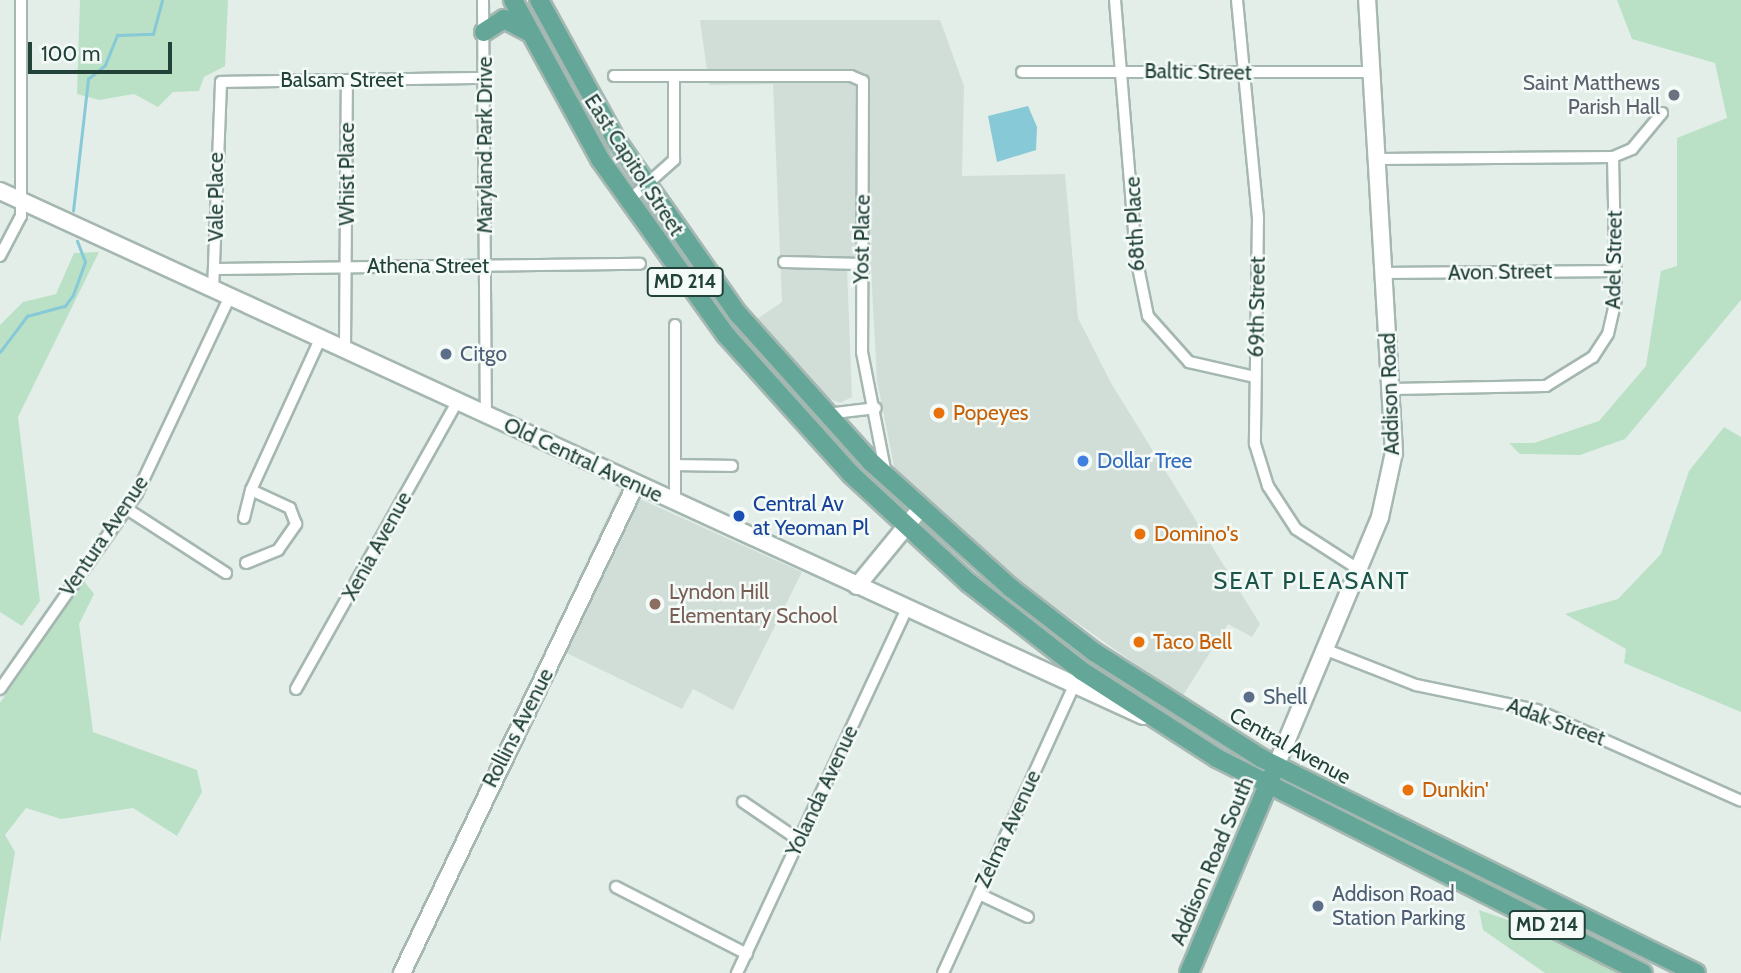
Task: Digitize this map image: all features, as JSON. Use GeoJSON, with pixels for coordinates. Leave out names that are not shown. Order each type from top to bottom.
{"type":"FeatureCollection","features":[{"type":"Feature","properties":{"kind":"main road","name":"East Capitol Street"},"geometry":{"type":"LineString","coordinates":[[513,0],[529,33],[628,201],[781,400],[906,527]]}},
{"type":"Feature","properties":{"kind":"main road","name":"East Capitol Street"},"geometry":{"type":"LineString","coordinates":[[539,0],[646,186],[738,314],[825,414],[886,477],[921,508]]}},
{"type":"Feature","properties":{"kind":"main road","name":"Addison Road"},"geometry":{"type":"LineString","coordinates":[[1276,766],[1358,569],[1391,474],[1392,389],[1374,72],[1367,0]]}},
{"type":"Feature","properties":{"kind":"main road"},"geometry":{"type":"LineString","coordinates":[[484,32],[504,19],[529,33]]}},
{"type":"Feature","properties":{"kind":"main road","name":"Old Central Avenue"},"geometry":{"type":"LineString","coordinates":[[0,191],[229,299],[1167,727]]}},
{"type":"Feature","properties":{"kind":"main road","name":"Rollins Avenue"},"geometry":{"type":"LineString","coordinates":[[402,973],[636,484]]}},
{"type":"Feature","properties":{"kind":"main road"},"geometry":{"type":"LineString","coordinates":[[857,586],[921,508]]}},
{"type":"Feature","properties":{"kind":"main road","name":"Central Avenue"},"geometry":{"type":"LineString","coordinates":[[921,508],[1094,652],[1276,766],[1532,889],[1696,973]]}},
{"type":"Feature","properties":{"kind":"main road","name":"Central Avenue"},"geometry":{"type":"LineString","coordinates":[[906,527],[1018,624],[1167,727],[1268,787],[1643,973]]}},
{"type":"Feature","properties":{"kind":"main road","name":"Addison Road South"},"geometry":{"type":"LineString","coordinates":[[1189,973],[1276,766]]}},
{"type":"Feature","properties":{"kind":"main road"},"geometry":{"type":"LineString","coordinates":[[1450,878],[1469,871],[1532,889]]}},
{"type":"Feature","properties":{"kind":"street"},"geometry":{"type":"LineString","coordinates":[[0,256],[17,228],[22,201],[21,0]]}},
{"type":"Feature","properties":{"kind":"street","name":"Maryland Park Drive"},"geometry":{"type":"LineString","coordinates":[[483,0],[486,416]]}},
{"type":"Feature","properties":{"kind":"street","name":"68th Place"},"geometry":{"type":"LineString","coordinates":[[1115,0],[1124,71],[1136,257],[1148,316],[1189,362],[1255,377]]}},
{"type":"Feature","properties":{"kind":"street","name":"69th Street"},"geometry":{"type":"LineString","coordinates":[[1237,0],[1247,72],[1258,217],[1255,444],[1276,502],[1305,538],[1358,569]]}},
{"type":"Feature","properties":{"kind":"street","name":"Baltic Street"},"geometry":{"type":"LineString","coordinates":[[1022,72],[1374,72]]}},
{"type":"Feature","properties":{"kind":"street"},"geometry":{"type":"LineString","coordinates":[[614,76],[674,77],[674,160],[628,201]]}},
{"type":"Feature","properties":{"kind":"street","name":"Yost Place"},"geometry":{"type":"LineString","coordinates":[[674,77],[851,76],[863,81],[866,103],[861,264],[862,352],[876,408],[886,477]]}},
{"type":"Feature","properties":{"kind":"street","name":"Balsam Street"},"geometry":{"type":"LineString","coordinates":[[215,102],[226,80],[485,78]]}},
{"type":"Feature","properties":{"kind":"street","name":"Whist Place"},"geometry":{"type":"LineString","coordinates":[[345,351],[347,81]]}},
{"type":"Feature","properties":{"kind":"street","name":"Vale Place"},"geometry":{"type":"LineString","coordinates":[[213,291],[216,269],[215,102]]}},
{"type":"Feature","properties":{"kind":"street"},"geometry":{"type":"LineString","coordinates":[[1379,159],[1613,157],[1632,149],[1662,113]]}},
{"type":"Feature","properties":{"kind":"street","name":"Adel Street"},"geometry":{"type":"LineString","coordinates":[[1392,389],[1537,387],[1569,377],[1608,334],[1616,271],[1613,157]]}},
{"type":"Feature","properties":{"kind":"street"},"geometry":{"type":"LineString","coordinates":[[784,262],[861,264]]}},
{"type":"Feature","properties":{"kind":"street","name":"Athena Street"},"geometry":{"type":"LineString","coordinates":[[216,269],[640,264]]}},
{"type":"Feature","properties":{"kind":"street","name":"Avon Street"},"geometry":{"type":"LineString","coordinates":[[1385,273],[1616,271]]}},
{"type":"Feature","properties":{"kind":"street","name":"Ventura Avenue"},"geometry":{"type":"LineString","coordinates":[[0,689],[127,509],[229,299]]}},
{"type":"Feature","properties":{"kind":"street"},"geometry":{"type":"LineString","coordinates":[[675,325],[675,503]]}},
{"type":"Feature","properties":{"kind":"street"},"geometry":{"type":"LineString","coordinates":[[244,518],[251,490],[320,339]]}},
{"type":"Feature","properties":{"kind":"street","name":"Xenia Avenue"},"geometry":{"type":"LineString","coordinates":[[296,689],[457,402]]}},
{"type":"Feature","properties":{"kind":"street"},"geometry":{"type":"LineString","coordinates":[[825,414],[876,408]]}},
{"type":"Feature","properties":{"kind":"street"},"geometry":{"type":"LineString","coordinates":[[677,466],[732,466]]}},
{"type":"Feature","properties":{"kind":"street"},"geometry":{"type":"LineString","coordinates":[[246,563],[278,550],[296,524],[290,509],[251,490]]}},
{"type":"Feature","properties":{"kind":"street"},"geometry":{"type":"LineString","coordinates":[[127,509],[226,573]]}},
{"type":"Feature","properties":{"kind":"street","name":"Yolanda Avenue"},"geometry":{"type":"LineString","coordinates":[[737,973],[907,609]]}},
{"type":"Feature","properties":{"kind":"street","name":"Adak Street"},"geometry":{"type":"LineString","coordinates":[[1324,649],[1416,685],[1499,701],[1553,716],[1741,801]]}},
{"type":"Feature","properties":{"kind":"street","name":"Zelma Avenue"},"geometry":{"type":"LineString","coordinates":[[943,973],[1074,685]]}},
{"type":"Feature","properties":{"kind":"street"},"geometry":{"type":"LineString","coordinates":[[744,802],[799,840]]}},
{"type":"Feature","properties":{"kind":"street"},"geometry":{"type":"LineString","coordinates":[[616,887],[747,954]]}},
{"type":"Feature","properties":{"kind":"street"},"geometry":{"type":"LineString","coordinates":[[979,894],[1028,917]]}},
{"type":"Feature","properties":{"kind":"shaded area"},"geometry":{"type":"Polygon","coordinates":[[[700,20],[940,20],[964,86],[962,176],[1065,174],[1078,318],[1111,383],[1260,624],[1252,637],[1228,624],[1182,697],[1021,583],[895,471],[877,381],[871,268],[847,268],[852,397],[840,403],[820,395],[757,319],[782,302],[773,84],[709,85],[700,20]]]}},
{"type":"Feature","properties":{"kind":"shaded area"},"geometry":{"type":"Polygon","coordinates":[[[620,490],[802,572],[733,710],[693,689],[682,709],[548,644],[620,490]]]}},
{"type":"Feature","properties":{"kind":"green space"},"geometry":{"type":"Polygon","coordinates":[[[80,0],[228,0],[225,66],[204,77],[199,91],[173,92],[158,107],[134,94],[99,100],[77,94],[80,0]]]}},
{"type":"Feature","properties":{"kind":"green space"},"geometry":{"type":"Polygon","coordinates":[[[1617,0],[1741,0],[1741,300],[1625,439],[1580,455],[1520,454],[1509,443],[1534,443],[1599,421],[1646,366],[1661,271],[1677,266],[1677,138],[1727,118],[1715,63],[1632,39],[1617,0]]]}},
{"type":"Feature","properties":{"kind":"green space"},"geometry":{"type":"Polygon","coordinates":[[[99,252],[18,417],[40,601],[22,626],[0,612],[0,325],[23,302],[56,294],[74,253],[99,252]]]}},
{"type":"Feature","properties":{"kind":"green space"},"geometry":{"type":"Polygon","coordinates":[[[1724,427],[1741,437],[1741,712],[1624,663],[1626,649],[1565,614],[1618,599],[1661,554],[1689,471],[1724,427]]]}},
{"type":"Feature","properties":{"kind":"green space"},"geometry":{"type":"Polygon","coordinates":[[[83,580],[94,594],[79,624],[93,732],[197,770],[202,792],[177,836],[133,808],[61,819],[26,808],[5,835],[15,852],[0,943],[0,703],[83,580]]]}},
{"type":"Feature","properties":{"kind":"green space"},"geometry":{"type":"Polygon","coordinates":[[[1479,910],[1528,927],[1617,973],[1545,973],[1483,930],[1479,910]]]}},
{"type":"Feature","properties":{"kind":"water"},"geometry":{"type":"Polygon","coordinates":[[[1028,106],[1037,127],[1036,150],[997,162],[988,116],[1028,106]]]}},
{"type":"Feature","properties":{"kind":"waterway"},"geometry":{"type":"LineString","coordinates":[[73,211],[88,79],[105,65],[117,35],[153,34],[162,0]]}},
{"type":"Feature","properties":{"kind":"waterway"},"geometry":{"type":"LineString","coordinates":[[0,352],[27,316],[65,306],[73,295],[85,262],[77,241]]}},
{"type":"Feature","properties":{"kind":"place","name":"Saint Matthews Parish Hall"},"geometry":{"type":"Point","coordinates":[1674,95]}},
{"type":"Feature","properties":{"kind":"place","name":"Citgo"},"geometry":{"type":"Point","coordinates":[446,354]}},
{"type":"Feature","properties":{"kind":"place","name":"Popeyes"},"geometry":{"type":"Point","coordinates":[939,413]}},
{"type":"Feature","properties":{"kind":"place","name":"Dollar Tree"},"geometry":{"type":"Point","coordinates":[1083,461]}},
{"type":"Feature","properties":{"kind":"place","name":"Central Av at Yeoman Pl"},"geometry":{"type":"Point","coordinates":[739,516]}},
{"type":"Feature","properties":{"kind":"place","name":"Domino's"},"geometry":{"type":"Point","coordinates":[1140,534]}},
{"type":"Feature","properties":{"kind":"place","name":"Lyndon Hill Elementary School"},"geometry":{"type":"Point","coordinates":[655,604]}},
{"type":"Feature","properties":{"kind":"place","name":"Taco Bell"},"geometry":{"type":"Point","coordinates":[1139,642]}},
{"type":"Feature","properties":{"kind":"place","name":"Shell"},"geometry":{"type":"Point","coordinates":[1249,697]}},
{"type":"Feature","properties":{"kind":"place","name":"Dunkin'"},"geometry":{"type":"Point","coordinates":[1408,790]}},
{"type":"Feature","properties":{"kind":"place","name":"Addison Road Station Parking"},"geometry":{"type":"Point","coordinates":[1318,906]}},
{"type":"Feature","properties":{"kind":"district","name":"SEAT PLEASANT"},"geometry":{"type":"Point","coordinates":[1312,581]}}]}
